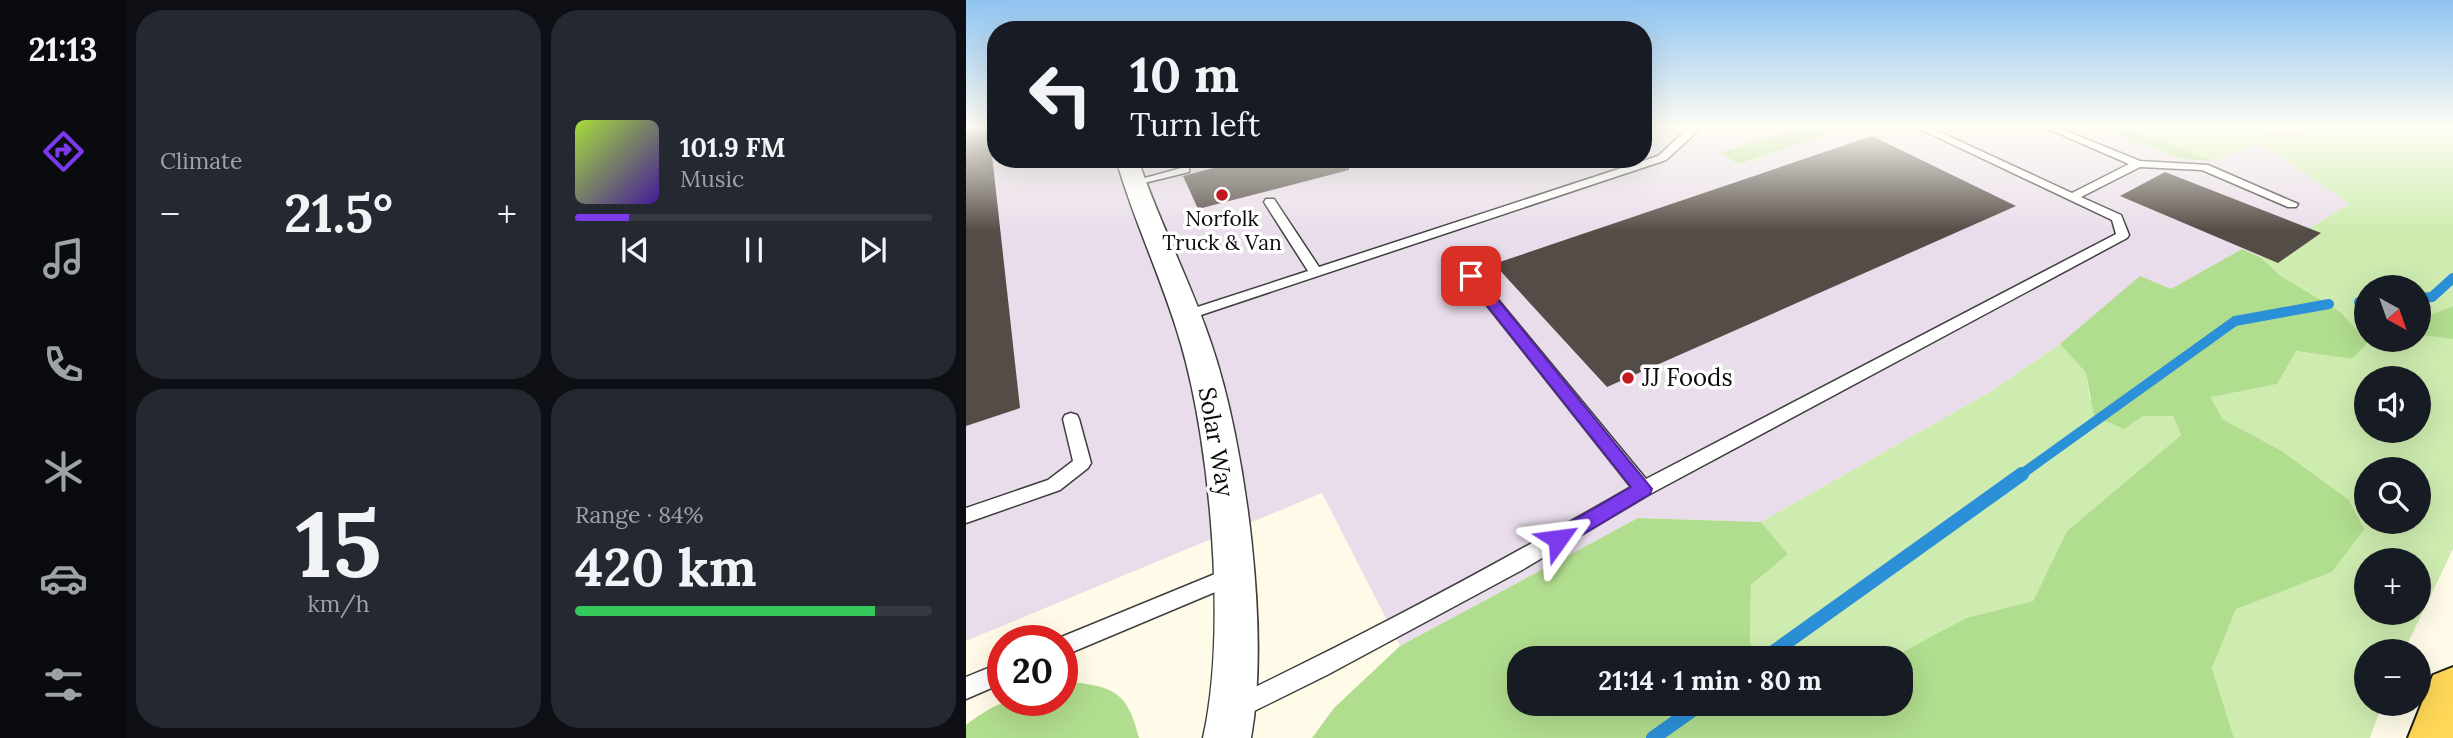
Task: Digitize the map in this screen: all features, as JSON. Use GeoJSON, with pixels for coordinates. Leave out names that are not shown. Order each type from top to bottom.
{"type":"FeatureCollection","features":[{"type":"Feature","properties":{"kind":"main road"},"geometry":{"type":"LineString","coordinates":[[2437,738],[2453,694]]}},
{"type":"Feature","properties":{"kind":"street","name":"Solar Way"},"geometry":{"type":"LineString","coordinates":[[1131,171],[1187,315],[1206,386],[1228,507],[1236,655],[1231,724]]}},
{"type":"Feature","properties":{"kind":"lane"},"geometry":{"type":"LineString","coordinates":[[1231,724],[1319,668],[1503,571],[1643,489],[2123,235],[2117,218],[1998,162]]}},
{"type":"Feature","properties":{"kind":"lane"},"geometry":{"type":"LineString","coordinates":[[2134,162],[2204,167],[2292,204]]}},
{"type":"Feature","properties":{"kind":"lane"},"geometry":{"type":"LineString","coordinates":[[2073,197],[2138,164]]}},
{"type":"Feature","properties":{"kind":"lane"},"geometry":{"type":"LineString","coordinates":[[1187,315],[1632,168]]}},
{"type":"Feature","properties":{"kind":"lane"},"geometry":{"type":"LineString","coordinates":[[1131,171],[1185,170]]}},
{"type":"Feature","properties":{"kind":"lane"},"geometry":{"type":"LineString","coordinates":[[1270,202],[1316,272]]}},
{"type":"Feature","properties":{"kind":"lane"},"geometry":{"type":"LineString","coordinates":[[1471,276],[1643,489]]}},
{"type":"Feature","properties":{"kind":"lane"},"geometry":{"type":"LineString","coordinates":[[966,516],[1054,485],[1082,463],[1071,419]]}},
{"type":"Feature","properties":{"kind":"lane"},"geometry":{"type":"LineString","coordinates":[[1078,639],[1232,576]]}},
{"type":"Feature","properties":{"kind":"lane"},"geometry":{"type":"LineString","coordinates":[[966,688],[987,679]]}},
{"type":"Feature","properties":{"kind":"shaded area"},"geometry":{"type":"Polygon","coordinates":[[[966,162],[987,162],[987,168],[1652,168],[1652,162],[2289,162],[2350,204],[2260,257],[2242,249],[2171,290],[2060,344],[1990,392],[1761,522],[1638,518],[1400,646],[1322,493],[1004,625],[987,625],[987,632],[966,641],[966,162]]]}},
{"type":"Feature","properties":{"kind":"green space"},"geometry":{"type":"Polygon","coordinates":[[[2289,162],[2453,162],[2453,306],[2431,314],[2431,275],[2354,275],[2354,352],[2431,352],[2431,336],[2453,339],[2453,549],[2431,595],[2431,548],[2354,548],[2354,625],[2416,625],[2410,639],[2354,639],[2354,716],[2378,716],[2370,738],[2234,738],[2212,668],[2236,608],[2332,572],[2348,499],[2282,451],[2221,419],[2211,396],[2276,384],[2295,351],[2352,359],[2339,311],[2281,276],[2260,257],[2350,204],[2289,162]]]}},
{"type":"Feature","properties":{"kind":"green space"},"geometry":{"type":"Polygon","coordinates":[[[2242,249],[2260,257],[2281,276],[2339,311],[2354,327],[2354,352],[2359,352],[2352,359],[2296,351],[2277,384],[2211,397],[2222,419],[2282,451],[2348,499],[2354,510],[2354,534],[2360,534],[2332,572],[2236,609],[2212,668],[2234,738],[1312,738],[1334,708],[1400,646],[1638,518],[1761,522],[1788,554],[1751,585],[1750,643],[1753,646],[1507,646],[1507,716],[1913,716],[1913,646],[1966,618],[2033,601],[2067,531],[2181,435],[2173,416],[2143,416],[2124,429],[2094,416],[2086,373],[2060,344],[2140,276],[2171,289],[2242,249]]]}},
{"type":"Feature","properties":{"kind":"green space"},"geometry":{"type":"Polygon","coordinates":[[[2453,306],[2453,339],[2431,336],[2431,314],[2453,306]]]}},
{"type":"Feature","properties":{"kind":"green space"},"geometry":{"type":"Polygon","coordinates":[[[2060,344],[2086,373],[2090,399],[2143,416],[2173,416],[2181,435],[2067,531],[2033,601],[1966,618],[1913,646],[1753,646],[1750,643],[1751,585],[1788,554],[1761,522],[1990,392],[2060,344]]]}},
{"type":"Feature","properties":{"kind":"green space"},"geometry":{"type":"Polygon","coordinates":[[[1078,683],[1094,685],[1115,693],[1122,700],[1129,709],[1139,738],[966,738],[966,725],[987,711],[987,716],[1078,716],[1078,683]]]}},
{"type":"Feature","properties":{"kind":"building"},"geometry":{"type":"Polygon","coordinates":[[[966,162],[987,162],[987,168],[993,168],[1020,408],[966,426],[966,162]]]}},
{"type":"Feature","properties":{"kind":"building"},"geometry":{"type":"Polygon","coordinates":[[[1794,162],[1926,162],[2016,206],[1607,387],[1494,264],[1794,162]]]}},
{"type":"Feature","properties":{"kind":"building","name":"Norfolk Truck & Van"},"geometry":{"type":"Polygon","coordinates":[[[1214,168],[1349,170],[1198,209],[1183,176],[1214,168]]]}},
{"type":"Feature","properties":{"kind":"building"},"geometry":{"type":"Polygon","coordinates":[[[2165,172],[2321,233],[2278,263],[2120,196],[2165,172]]]}},
{"type":"Feature","properties":{"kind":"waterway"},"geometry":{"type":"LineString","coordinates":[[2431,297],[2453,278]]}},
{"type":"Feature","properties":{"kind":"waterway"},"geometry":{"type":"LineString","coordinates":[[2019,476],[2235,321],[2329,304]]}},
{"type":"Feature","properties":{"kind":"waterway"},"geometry":{"type":"LineString","coordinates":[[1782,646],[2022,474]]}},
{"type":"Feature","properties":{"kind":"waterway"},"geometry":{"type":"LineString","coordinates":[[1653,738],[1684,716]]}},
{"type":"Feature","properties":{"kind":"place","name":"Norfolk Truck & Van"},"geometry":{"type":"Point","coordinates":[1222,195]}},
{"type":"Feature","properties":{"kind":"place","name":"JJ Foods"},"geometry":{"type":"Point","coordinates":[1628,378]}},
{"type":"Feature","properties":{"kind":"route"},"geometry":{"type":"LineString","coordinates":[[1471,276],[1643,489],[1558,539]]}}]}
